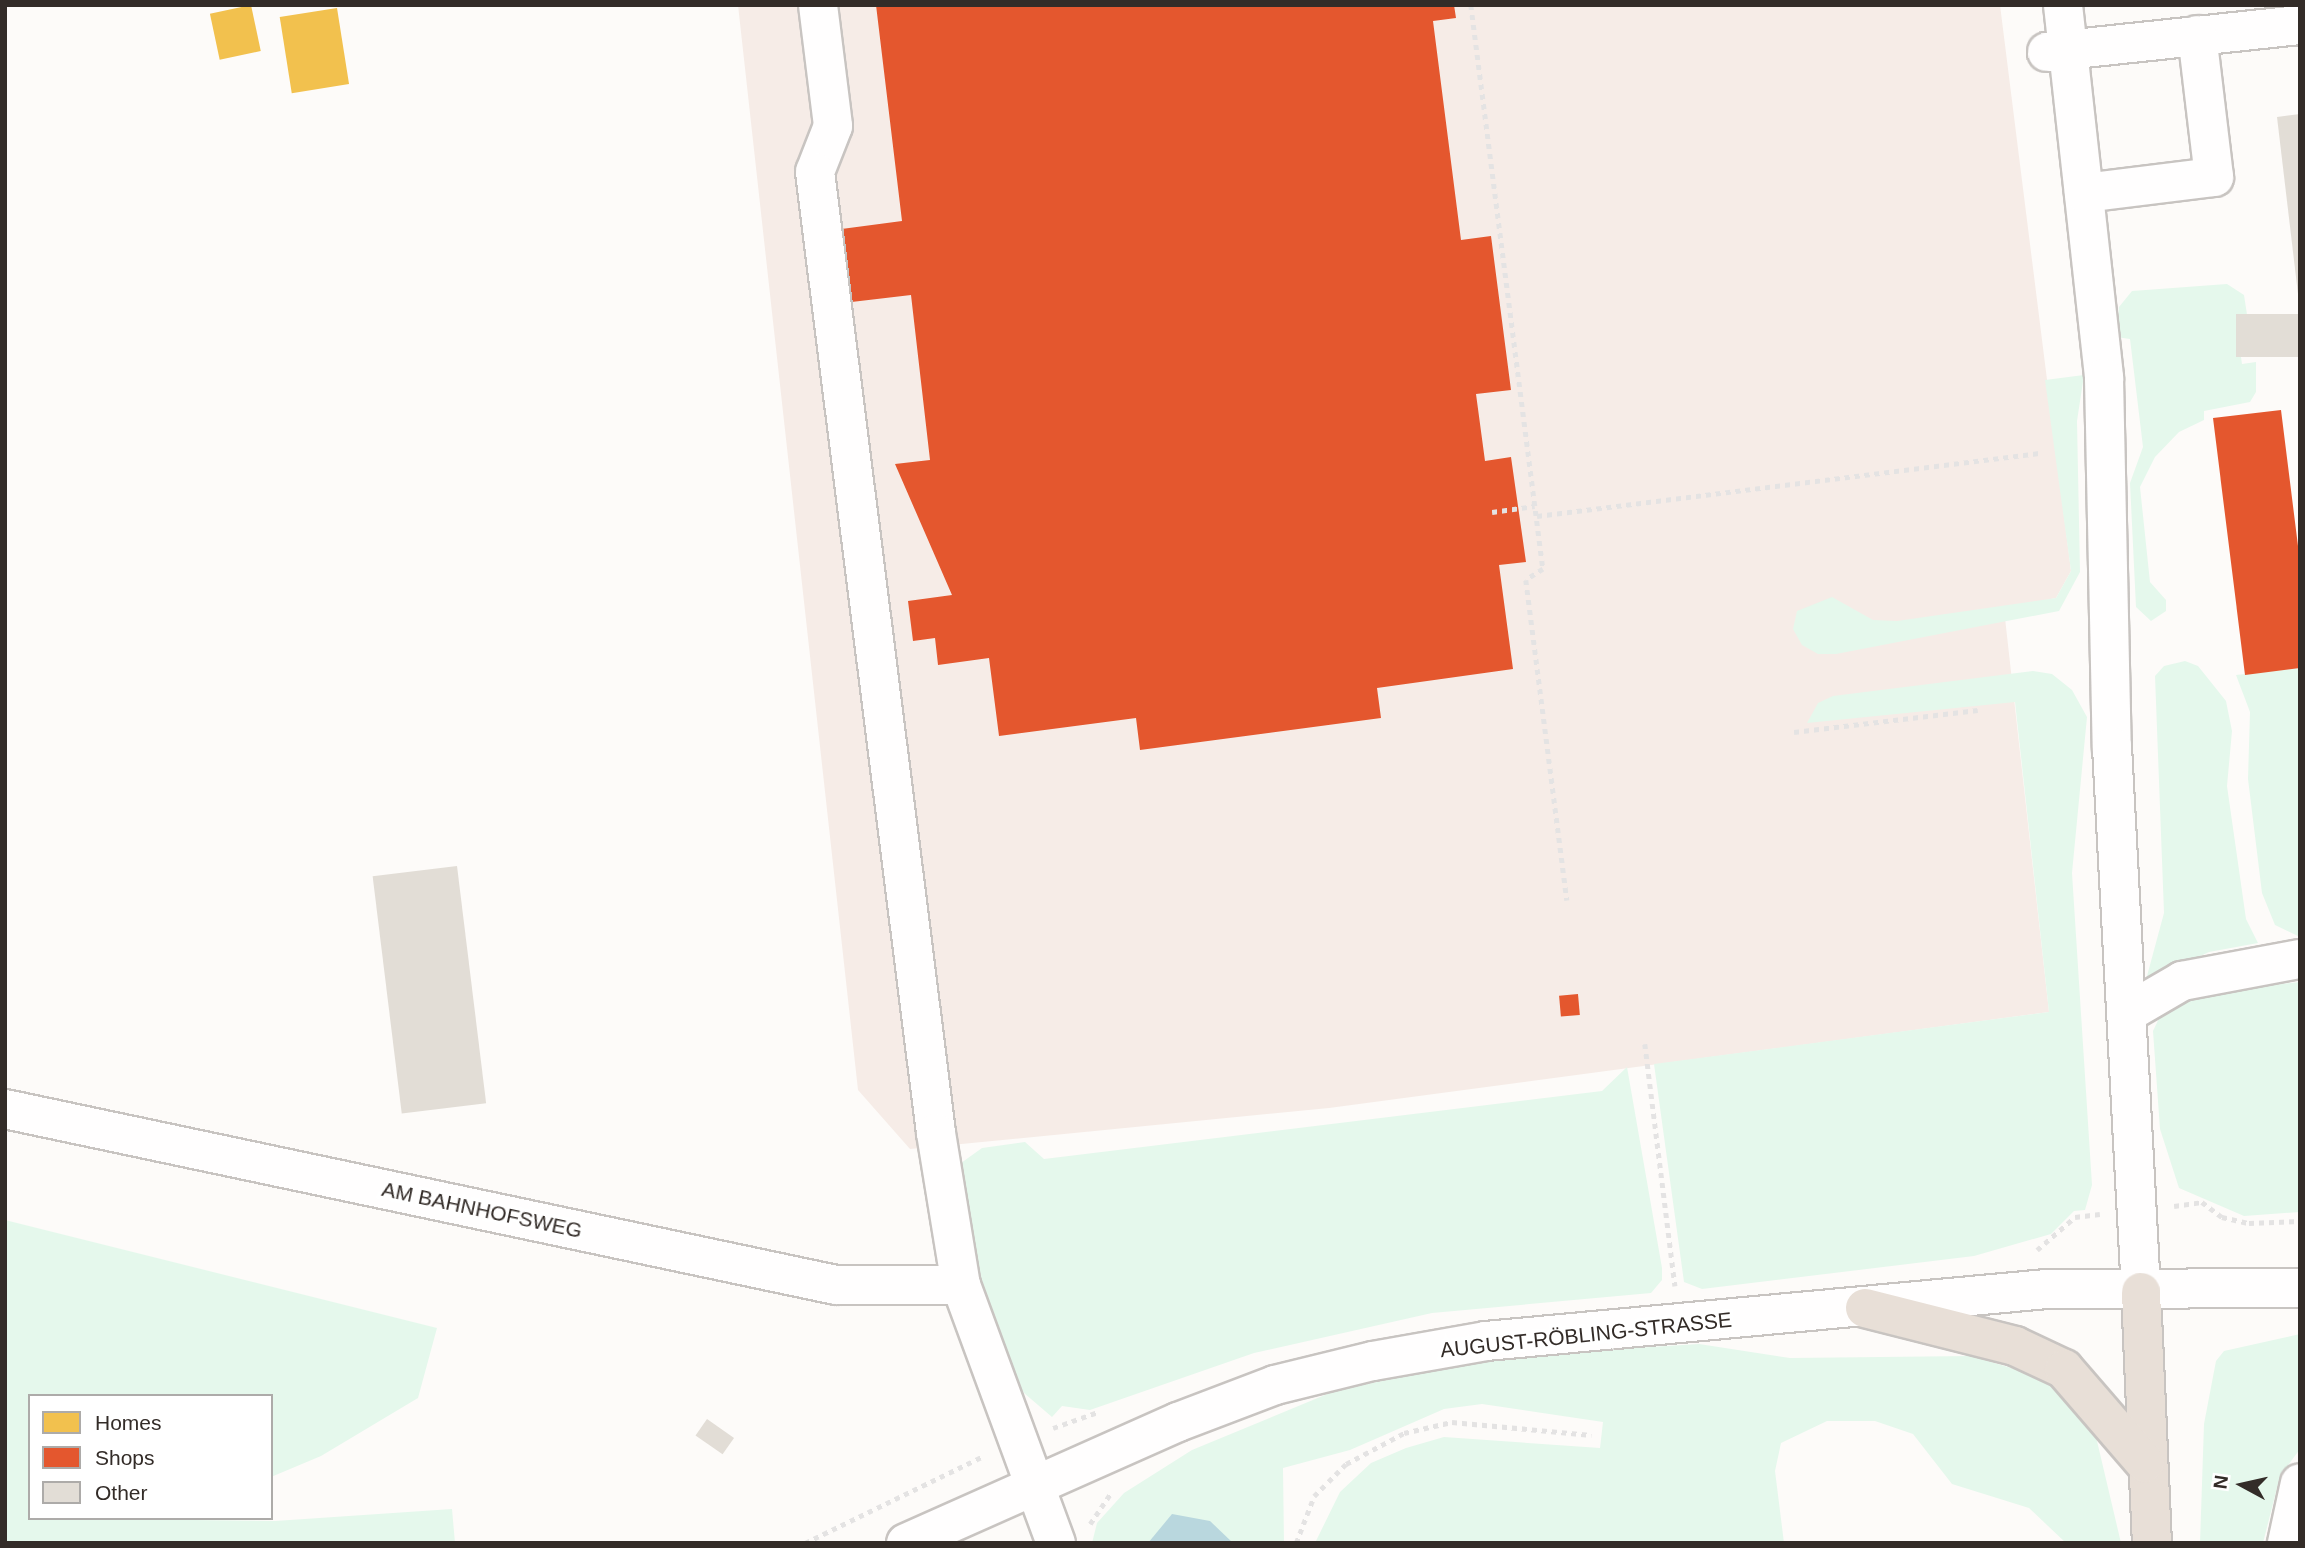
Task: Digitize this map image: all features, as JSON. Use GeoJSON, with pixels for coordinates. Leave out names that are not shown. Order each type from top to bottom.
{"type":"FeatureCollection","features":[{"type":"Feature","properties":{"kind":"highway"},"geometry":{"type":"LineString","coordinates":[[2141,1292],[2145,1463],[2152,1543]]}},
{"type":"Feature","properties":{"kind":"highway"},"geometry":{"type":"LineString","coordinates":[[1865,1308],[2015,1346],[2064,1369],[2145,1463]]}},
{"type":"Feature","properties":{"kind":"street"},"geometry":{"type":"LineString","coordinates":[[818,5],[834,125],[815,172],[961,1284],[1056,1543]]}},
{"type":"Feature","properties":{"kind":"street"},"geometry":{"type":"LineString","coordinates":[[2063,5],[2058,50],[2084,192],[2104,378],[2112,747],[2141,1292]]}},
{"type":"Feature","properties":{"kind":"street"},"geometry":{"type":"LineString","coordinates":[[2058,50],[2300,25]]}},
{"type":"Feature","properties":{"kind":"street"},"geometry":{"type":"LineString","coordinates":[[2084,192],[2214,177],[2197,35]]}},
{"type":"Feature","properties":{"kind":"street"},"geometry":{"type":"LineString","coordinates":[[2127,1013],[2182,981],[2300,959]]}},
{"type":"Feature","properties":{"kind":"street","name":"AM BAHNHOFSWEG"},"geometry":{"type":"LineString","coordinates":[[5,1108],[836,1285],[961,1284]]}},
{"type":"Feature","properties":{"kind":"street","name":"AUGUST-RÖBLING-STRASSE"},"geometry":{"type":"LineString","coordinates":[[906,1543],[1036,1483],[1275,1385],[1373,1361],[1486,1341],[2071,1287],[2141,1292],[2300,1288]]}},
{"type":"Feature","properties":{"kind":"street"},"geometry":{"type":"LineString","coordinates":[[2287,1543],[2300,1483]]}},
{"type":"Feature","properties":{"kind":"path"},"geometry":{"type":"LineString","coordinates":[[1471,5],[1543,569],[1526,580],[1567,900]]}},
{"type":"Feature","properties":{"kind":"path"},"geometry":{"type":"LineString","coordinates":[[1537,516],[2039,453]]}},
{"type":"Feature","properties":{"kind":"path"},"geometry":{"type":"LineString","coordinates":[[1492,512],[1535,506]]}},
{"type":"Feature","properties":{"kind":"path"},"geometry":{"type":"LineString","coordinates":[[1794,732],[1978,710]]}},
{"type":"Feature","properties":{"kind":"path"},"geometry":{"type":"LineString","coordinates":[[1645,1044],[1676,1297]]}},
{"type":"Feature","properties":{"kind":"path"},"geometry":{"type":"LineString","coordinates":[[1296,1543],[1322,1488],[1346,1464],[1404,1433],[1452,1422],[1591,1434]]}},
{"type":"Feature","properties":{"kind":"shaded area"},"geometry":{"type":"Polygon","coordinates":[[[738,5],[2000,5],[2071,571],[2056,598],[2004,609],[2049,1012],[1329,1108],[910,1149],[858,1090],[738,5]]]}},
{"type":"Feature","properties":{"kind":"green space"},"geometry":{"type":"Polygon","coordinates":[[[2227,284],[2244,295],[2248,321],[2236,323],[2242,364],[2256,362],[2256,392],[2250,402],[2204,411],[2204,420],[2179,432],[2155,457],[2140,487],[2150,582],[2166,600],[2166,611],[2151,621],[2136,607],[2130,483],[2143,447],[2130,339],[2116,337],[2119,307],[2132,291],[2227,284]]]}},
{"type":"Feature","properties":{"kind":"green space"},"geometry":{"type":"Polygon","coordinates":[[[2084,375],[2077,421],[2080,572],[2059,611],[1836,654],[1818,654],[1802,645],[1793,629],[1797,611],[1832,597],[1873,620],[1897,621],[2056,598],[2071,571],[2045,380],[2084,375]]]}},
{"type":"Feature","properties":{"kind":"green space"},"geometry":{"type":"Polygon","coordinates":[[[2185,661],[2198,666],[2226,701],[2232,731],[2227,786],[2246,919],[2258,943],[2209,952],[2153,978],[2147,976],[2164,913],[2155,676],[2164,666],[2185,661]]]}},
{"type":"Feature","properties":{"kind":"green space"},"geometry":{"type":"Polygon","coordinates":[[[2300,668],[2300,937],[2275,925],[2262,893],[2248,779],[2250,712],[2236,675],[2300,668]]]}},
{"type":"Feature","properties":{"kind":"green space"},"geometry":{"type":"Polygon","coordinates":[[[2033,671],[2052,674],[2072,690],[2087,717],[2072,873],[2092,1185],[2085,1210],[2074,1211],[2051,1234],[1974,1256],[1702,1289],[1684,1282],[1654,1064],[2049,1012],[2015,702],[1807,723],[1818,703],[1833,696],[2033,671]]]}},
{"type":"Feature","properties":{"kind":"green space"},"geometry":{"type":"Polygon","coordinates":[[[2300,982],[2300,1212],[2244,1216],[2179,1188],[2160,1129],[2153,1031],[2162,1012],[2186,995],[2300,982]]]}},
{"type":"Feature","properties":{"kind":"green space"},"geometry":{"type":"Polygon","coordinates":[[[1627,1067],[1662,1268],[1662,1280],[1651,1293],[1432,1313],[1254,1353],[1090,1410],[1062,1406],[1052,1417],[1024,1393],[1001,1354],[965,1247],[955,1187],[961,1163],[982,1148],[1025,1142],[1044,1159],[1602,1091],[1627,1067]]]}},
{"type":"Feature","properties":{"kind":"green space"},"geometry":{"type":"Polygon","coordinates":[[[5,1220],[437,1328],[418,1398],[321,1456],[273,1476],[273,1394],[28,1394],[28,1520],[275,1521],[452,1509],[455,1543],[5,1543],[5,1220]]]}},
{"type":"Feature","properties":{"kind":"green space"},"geometry":{"type":"Polygon","coordinates":[[[2300,1334],[2300,1449],[2280,1476],[2263,1543],[2200,1543],[2204,1424],[2216,1361],[2224,1351],[2300,1334]]]}},
{"type":"Feature","properties":{"kind":"green space"},"geometry":{"type":"Polygon","coordinates":[[[1699,1344],[1790,1358],[1971,1356],[2045,1378],[2093,1424],[2121,1543],[2066,1543],[2029,1508],[1952,1484],[1913,1434],[1875,1421],[1827,1421],[1781,1443],[1775,1471],[1784,1543],[1315,1543],[1340,1492],[1371,1463],[1406,1448],[1444,1437],[1600,1448],[1603,1422],[1482,1404],[1444,1409],[1350,1450],[1283,1468],[1284,1543],[1092,1543],[1097,1523],[1124,1493],[1192,1450],[1337,1390],[1508,1356],[1699,1344]]]}},
{"type":"Feature","properties":{"kind":"water"},"geometry":{"type":"Polygon","coordinates":[[[1172,1514],[1210,1521],[1233,1543],[1148,1543],[1172,1514]]]}},
{"type":"Feature","properties":{"kind":"building: Homes"},"geometry":{"type":"Polygon","coordinates":[[[251,5],[261,51],[220,60],[210,14],[251,5]]]}},
{"type":"Feature","properties":{"kind":"building: Homes"},"geometry":{"type":"Polygon","coordinates":[[[337,8],[349,84],[292,93],[280,17],[337,8]]]}},
{"type":"Feature","properties":{"kind":"building: Shops"},"geometry":{"type":"Polygon","coordinates":[[[876,5],[1454,5],[1456,18],[1433,21],[1461,240],[1491,236],[1511,390],[1476,394],[1485,461],[1511,457],[1526,562],[1499,565],[1513,669],[1377,688],[1381,718],[1140,750],[1136,718],[999,736],[989,658],[938,665],[935,638],[913,641],[908,601],[952,595],[895,464],[930,460],[911,295],[843,303],[834,230],[902,221],[876,5]]]}},
{"type":"Feature","properties":{"kind":"building: Shops"},"geometry":{"type":"Polygon","coordinates":[[[2281,410],[2300,562],[2300,668],[2245,675],[2213,418],[2281,410]]]}},
{"type":"Feature","properties":{"kind":"building: Shops"},"geometry":{"type":"Polygon","coordinates":[[[1578,994],[1580,1015],[1561,1017],[1559,996],[1578,994]]]}},
{"type":"Feature","properties":{"kind":"building: Other"},"geometry":{"type":"Polygon","coordinates":[[[2300,114],[2300,294],[2298,294],[2277,117],[2300,114]]]}},
{"type":"Feature","properties":{"kind":"building: Other"},"geometry":{"type":"Polygon","coordinates":[[[2236,314],[2300,314],[2300,357],[2236,357],[2236,314]]]}},
{"type":"Feature","properties":{"kind":"building: Other"},"geometry":{"type":"Polygon","coordinates":[[[457,866],[486,1103],[402,1114],[373,876],[457,866]]]}},
{"type":"Feature","properties":{"kind":"building: Other"},"geometry":{"type":"Polygon","coordinates":[[[707,1419],[734,1438],[723,1454],[696,1435],[707,1419]]]}}]}
